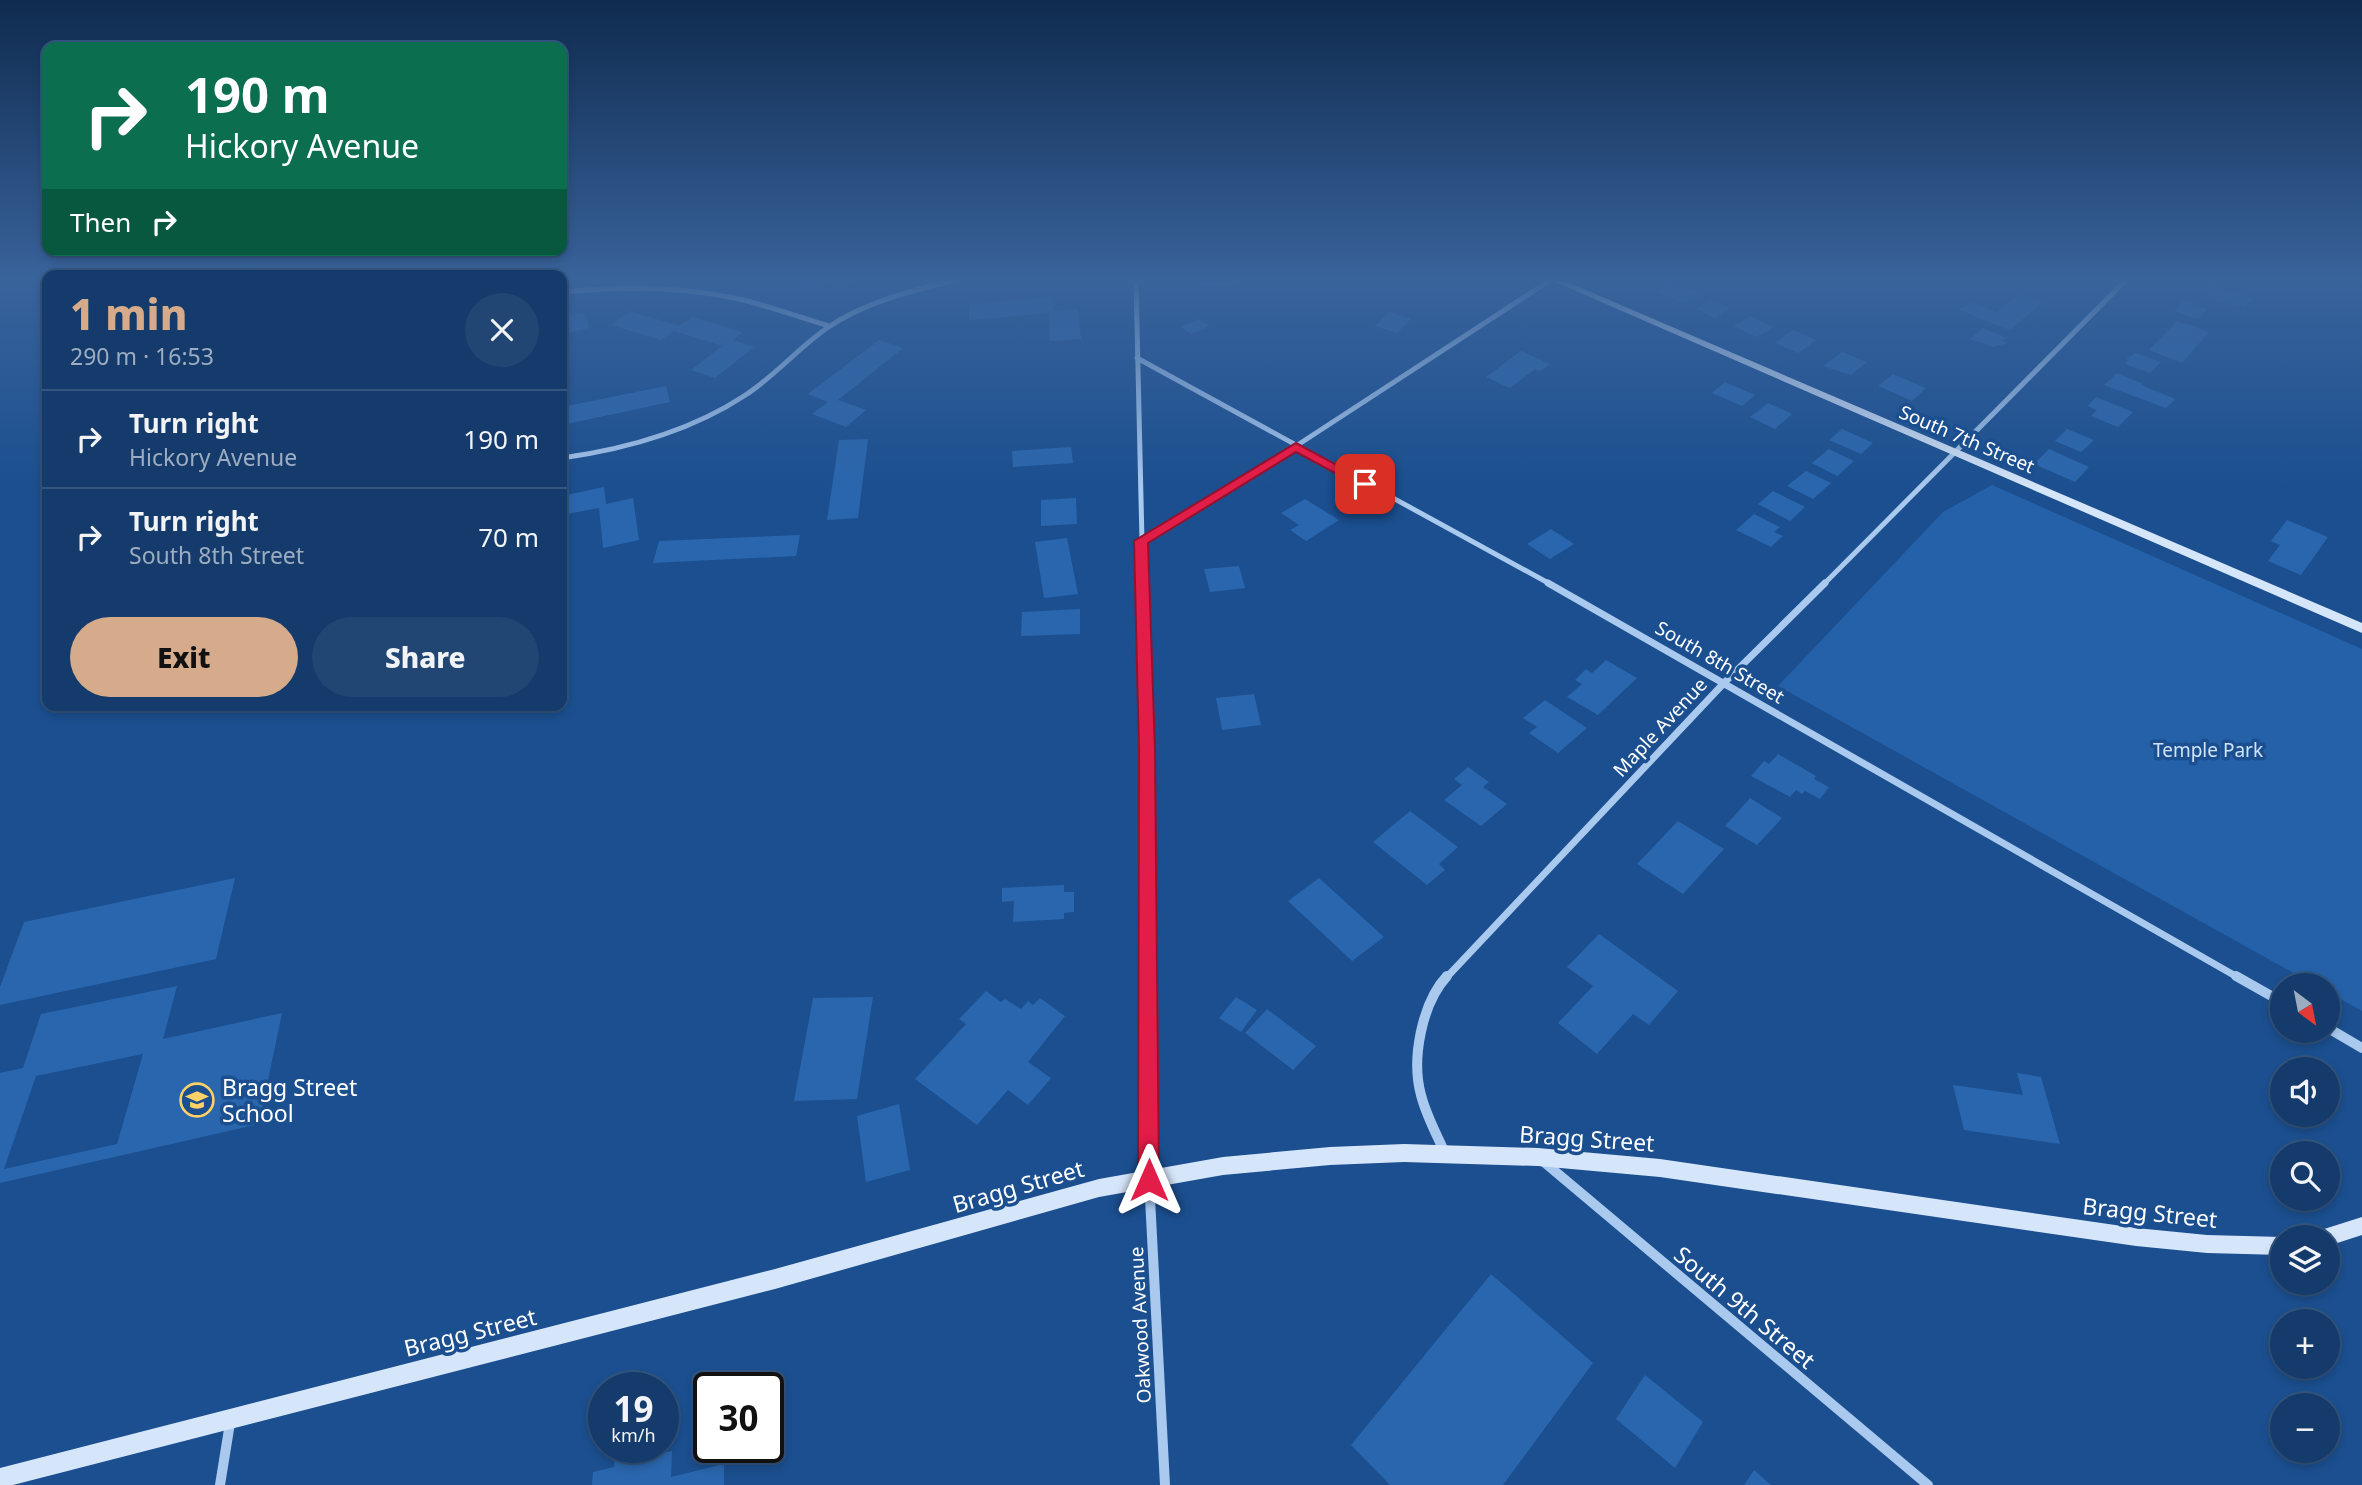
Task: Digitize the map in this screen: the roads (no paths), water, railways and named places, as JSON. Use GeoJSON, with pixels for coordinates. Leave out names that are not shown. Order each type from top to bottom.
{"type":"FeatureCollection","features":[{"type":"Feature","properties":{"kind":"street"},"geometry":{"type":"LineString","coordinates":[[567,457],[628,446],[698,421],[744,396],[799,350]]}},
{"type":"Feature","properties":{"kind":"street","name":"Oakwood Avenue"},"geometry":{"type":"LineString","coordinates":[[1138,350],[1147,750],[1149,1180],[1165,1485]]}},
{"type":"Feature","properties":{"kind":"street"},"geometry":{"type":"LineString","coordinates":[[1141,541],[1296,446],[1443,350]]}},
{"type":"Feature","properties":{"kind":"street","name":"South 7th Street"},"geometry":{"type":"LineString","coordinates":[[1718,350],[2362,628]]}},
{"type":"Feature","properties":{"kind":"street","name":"Maple Avenue"},"geometry":{"type":"LineString","coordinates":[[1445,1154],[1419,1089],[1419,1051],[1425,1016],[1438,986],[1724,683],[2057,350]]}},
{"type":"Feature","properties":{"kind":"street","name":"South 8th Street"},"geometry":{"type":"LineString","coordinates":[[1138,358],[1527,571],[2270,995]]}},
{"type":"Feature","properties":{"kind":"street"},"geometry":{"type":"LineString","coordinates":[[2340,1035],[2362,1048]]}},
{"type":"Feature","properties":{"kind":"street","name":"Bragg Street"},"geometry":{"type":"LineString","coordinates":[[0,1478],[775,1279],[1099,1188],[1223,1166],[1330,1156],[1445,1154],[1538,1157],[1660,1168],[2136,1237],[2207,1244],[2270,1246]]}},
{"type":"Feature","properties":{"kind":"street","name":"South 9th Street"},"geometry":{"type":"LineString","coordinates":[[1538,1157],[1928,1485]]}},
{"type":"Feature","properties":{"kind":"street"},"geometry":{"type":"LineString","coordinates":[[2340,1233],[2362,1226]]}},
{"type":"Feature","properties":{"kind":"street"},"geometry":{"type":"LineString","coordinates":[[220,1485],[230,1419]]}},
{"type":"Feature","properties":{"kind":"place","name":"Bragg Street School"},"geometry":{"type":"Point","coordinates":[197,1100]}},
{"type":"Feature","properties":{"kind":"park label","name":"Temple Park"},"geometry":{"type":"Point","coordinates":[2208,750]}}]}
